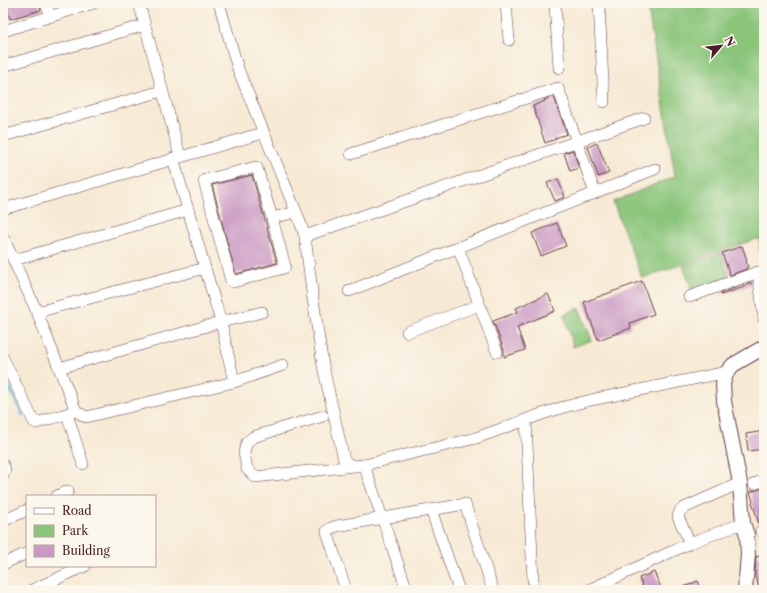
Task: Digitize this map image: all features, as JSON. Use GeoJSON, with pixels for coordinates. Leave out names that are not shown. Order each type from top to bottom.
{"type":"FeatureCollection","features":[{"type":"Feature","properties":{"kind":"main road"},"geometry":{"type":"LineString","coordinates":[[745,590],[748,554],[747,534],[743,523],[740,483],[724,400],[723,383],[727,372],[733,365],[764,348]]}},
{"type":"Feature","properties":{"kind":"main road"},"geometry":{"type":"LineString","coordinates":[[737,590],[740,533],[743,523]]}},
{"type":"Feature","properties":{"kind":"street"},"geometry":{"type":"LineString","coordinates":[[46,3],[50,16]]}},
{"type":"Feature","properties":{"kind":"street"},"geometry":{"type":"LineString","coordinates":[[3,31],[94,3]]}},
{"type":"Feature","properties":{"kind":"street"},"geometry":{"type":"LineString","coordinates":[[140,3],[162,91],[188,210],[221,322],[234,382]]}},
{"type":"Feature","properties":{"kind":"street"},"geometry":{"type":"LineString","coordinates":[[219,3],[238,69],[296,212],[304,236],[323,366],[344,460],[348,464],[359,466]]}},
{"type":"Feature","properties":{"kind":"street"},"geometry":{"type":"LineString","coordinates":[[506,3],[509,40]]}},
{"type":"Feature","properties":{"kind":"street"},"geometry":{"type":"LineString","coordinates":[[555,3],[559,68]]}},
{"type":"Feature","properties":{"kind":"street"},"geometry":{"type":"LineString","coordinates":[[599,3],[604,102]]}},
{"type":"Feature","properties":{"kind":"street"},"geometry":{"type":"LineString","coordinates":[[3,66],[145,25]]}},
{"type":"Feature","properties":{"kind":"street"},"geometry":{"type":"LineString","coordinates":[[351,154],[558,88],[596,193]]}},
{"type":"Feature","properties":{"kind":"street"},"geometry":{"type":"LineString","coordinates":[[3,136],[162,91]]}},
{"type":"Feature","properties":{"kind":"street"},"geometry":{"type":"LineString","coordinates":[[304,236],[644,118]]}},
{"type":"Feature","properties":{"kind":"street"},"geometry":{"type":"LineString","coordinates":[[3,209],[176,157],[263,133]]}},
{"type":"Feature","properties":{"kind":"street"},"geometry":{"type":"LineString","coordinates":[[256,167],[272,218],[285,266],[233,282],[231,281],[204,180],[256,167]]}},
{"type":"Feature","properties":{"kind":"street"},"geometry":{"type":"LineString","coordinates":[[349,291],[655,169]]}},
{"type":"Feature","properties":{"kind":"street"},"geometry":{"type":"LineString","coordinates":[[14,260],[188,210]]}},
{"type":"Feature","properties":{"kind":"street"},"geometry":{"type":"LineString","coordinates":[[272,218],[296,212]]}},
{"type":"Feature","properties":{"kind":"street"},"geometry":{"type":"LineString","coordinates":[[3,237],[37,312],[59,368],[72,413],[83,464]]}},
{"type":"Feature","properties":{"kind":"street"},"geometry":{"type":"LineString","coordinates":[[458,248],[497,352]]}},
{"type":"Feature","properties":{"kind":"street"},"geometry":{"type":"LineString","coordinates":[[37,312],[205,268]]}},
{"type":"Feature","properties":{"kind":"street"},"geometry":{"type":"LineString","coordinates":[[689,297],[758,272],[764,319]]}},
{"type":"Feature","properties":{"kind":"street"},"geometry":{"type":"LineString","coordinates":[[407,332],[479,305]]}},
{"type":"Feature","properties":{"kind":"street"},"geometry":{"type":"LineString","coordinates":[[59,368],[221,322],[262,312]]}},
{"type":"Feature","properties":{"kind":"street"},"geometry":{"type":"LineString","coordinates":[[3,358],[34,422],[36,423],[72,413],[86,417],[234,382],[283,365]]}},
{"type":"Feature","properties":{"kind":"street"},"geometry":{"type":"LineString","coordinates":[[323,416],[253,437],[247,442],[244,452],[247,469],[255,477],[359,466],[476,438],[564,407],[591,400],[727,372]]}},
{"type":"Feature","properties":{"kind":"street"},"geometry":{"type":"LineString","coordinates":[[526,420],[533,580]]}},
{"type":"Feature","properties":{"kind":"street"},"geometry":{"type":"LineString","coordinates":[[3,465],[5,470],[3,475]]}},
{"type":"Feature","properties":{"kind":"street"},"geometry":{"type":"LineString","coordinates":[[359,466],[382,518],[407,590]]}},
{"type":"Feature","properties":{"kind":"street"},"geometry":{"type":"LineString","coordinates":[[690,543],[678,517],[680,512],[684,508],[740,483]]}},
{"type":"Feature","properties":{"kind":"street"},"geometry":{"type":"LineString","coordinates":[[346,590],[327,531],[337,526],[465,504],[493,590]]}},
{"type":"Feature","properties":{"kind":"street"},"geometry":{"type":"LineString","coordinates":[[3,521],[26,510]]}},
{"type":"Feature","properties":{"kind":"street"},"geometry":{"type":"LineString","coordinates":[[431,510],[459,590]]}},
{"type":"Feature","properties":{"kind":"street"},"geometry":{"type":"LineString","coordinates":[[589,590],[690,543],[743,523]]}},
{"type":"Feature","properties":{"kind":"street"},"geometry":{"type":"LineString","coordinates":[[3,564],[26,554]]}},
{"type":"Feature","properties":{"kind":"street"},"geometry":{"type":"LineString","coordinates":[[32,590],[83,567]]}},
{"type":"Feature","properties":{"kind":"green space"},"geometry":{"type":"Polygon","coordinates":[[[647,3],[764,3],[764,292],[759,238],[642,278],[613,202],[675,176],[647,3]]]}},
{"type":"Feature","properties":{"kind":"green space"},"geometry":{"type":"Polygon","coordinates":[[[721,253],[729,278],[692,291],[683,266],[721,253]]]}},
{"type":"Feature","properties":{"kind":"green space"},"geometry":{"type":"Polygon","coordinates":[[[579,308],[592,340],[573,347],[564,314],[579,308]]]}},
{"type":"Feature","properties":{"kind":"building"},"geometry":{"type":"Polygon","coordinates":[[[5,3],[39,3],[41,10],[10,19],[5,3]]]}},
{"type":"Feature","properties":{"kind":"building"},"geometry":{"type":"Polygon","coordinates":[[[554,97],[567,134],[545,143],[533,106],[554,97]]]}},
{"type":"Feature","properties":{"kind":"building"},"geometry":{"type":"Polygon","coordinates":[[[597,143],[609,173],[598,177],[588,147],[597,143]]]}},
{"type":"Feature","properties":{"kind":"building"},"geometry":{"type":"Polygon","coordinates":[[[573,150],[579,168],[570,171],[564,153],[573,150]]]}},
{"type":"Feature","properties":{"kind":"building"},"geometry":{"type":"Polygon","coordinates":[[[252,175],[277,263],[236,274],[212,185],[252,175]]]}},
{"type":"Feature","properties":{"kind":"building"},"geometry":{"type":"Polygon","coordinates":[[[558,179],[565,197],[555,201],[547,183],[558,179]]]}},
{"type":"Feature","properties":{"kind":"building"},"geometry":{"type":"Polygon","coordinates":[[[557,223],[566,246],[541,256],[532,233],[557,223]]]}},
{"type":"Feature","properties":{"kind":"building"},"geometry":{"type":"Polygon","coordinates":[[[742,246],[748,267],[746,268],[747,269],[730,275],[722,253],[742,246]]]}},
{"type":"Feature","properties":{"kind":"building"},"geometry":{"type":"Polygon","coordinates":[[[642,281],[654,314],[630,323],[631,328],[598,340],[584,302],[642,281]]]}},
{"type":"Feature","properties":{"kind":"building"},"geometry":{"type":"Polygon","coordinates":[[[751,282],[752,284],[721,295],[721,293],[751,282]]]}},
{"type":"Feature","properties":{"kind":"building"},"geometry":{"type":"Polygon","coordinates":[[[548,294],[555,311],[517,327],[525,350],[504,357],[504,350],[493,321],[518,312],[516,308],[548,294]]]}},
{"type":"Feature","properties":{"kind":"building"},"geometry":{"type":"Polygon","coordinates":[[[764,431],[764,449],[748,451],[746,434],[764,431]]]}},
{"type":"Feature","properties":{"kind":"building"},"geometry":{"type":"Polygon","coordinates":[[[764,488],[764,523],[759,524],[750,492],[764,488]]]}},
{"type":"Feature","properties":{"kind":"building"},"geometry":{"type":"Polygon","coordinates":[[[764,555],[764,590],[760,590],[755,576],[756,557],[764,555]]]}},
{"type":"Feature","properties":{"kind":"building"},"geometry":{"type":"Polygon","coordinates":[[[654,572],[662,590],[644,590],[639,578],[654,572]]]}},
{"type":"Feature","properties":{"kind":"building"},"geometry":{"type":"Polygon","coordinates":[[[698,581],[702,590],[677,590],[698,581]]]}},
{"type":"Feature","properties":{"kind":"waterway"},"geometry":{"type":"LineString","coordinates":[[3,373],[23,416]]}}]}
